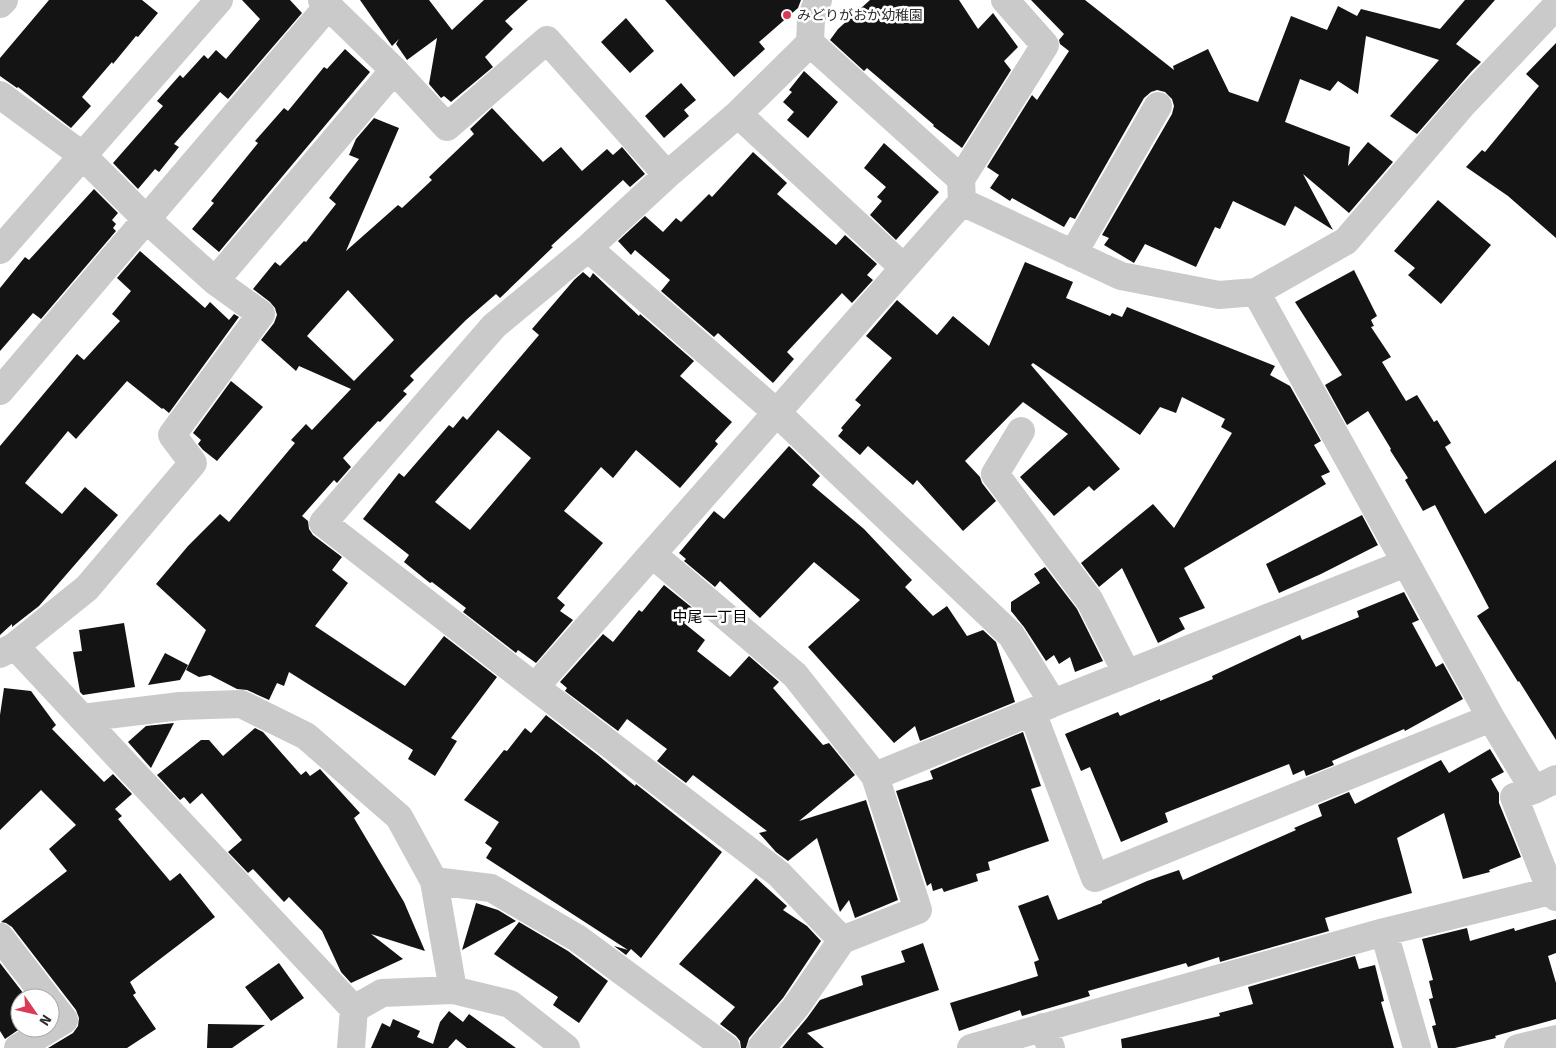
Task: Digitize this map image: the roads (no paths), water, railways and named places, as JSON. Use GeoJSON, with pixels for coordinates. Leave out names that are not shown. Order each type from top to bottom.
{"type":"FeatureCollection","features":[{"type":"Feature","properties":{"kind":"street"},"geometry":{"type":"LineString","coordinates":[[0,4],[4,0]]}},
{"type":"Feature","properties":{"kind":"street"},"geometry":{"type":"LineString","coordinates":[[0,250],[219,0]]}},
{"type":"Feature","properties":{"kind":"street"},"geometry":{"type":"LineString","coordinates":[[818,0],[812,19],[810,43],[738,114],[667,175],[588,248],[494,326],[323,523],[779,874],[842,940]]}},
{"type":"Feature","properties":{"kind":"street"},"geometry":{"type":"LineString","coordinates":[[535,687],[904,268],[962,191],[1045,45],[1005,0]]}},
{"type":"Feature","properties":{"kind":"street"},"geometry":{"type":"LineString","coordinates":[[0,391],[147,220],[325,3],[394,70],[447,127],[548,40],[667,175]]}},
{"type":"Feature","properties":{"kind":"street"},"geometry":{"type":"LineString","coordinates":[[810,43],[962,191],[1073,254],[1121,276],[1219,295],[1256,292],[1346,242],[1464,103],[1556,6]]}},
{"type":"Feature","properties":{"kind":"street"},"geometry":{"type":"LineString","coordinates":[[215,281],[394,70]]}},
{"type":"Feature","properties":{"kind":"street"},"geometry":{"type":"LineString","coordinates":[[0,95],[82,156],[147,220],[215,281],[261,314],[172,435],[193,463],[87,588],[8,650],[82,718],[354,1009],[351,1048]]}},
{"type":"Feature","properties":{"kind":"street"},"geometry":{"type":"LineString","coordinates":[[1073,254],[1158,106]]}},
{"type":"Feature","properties":{"kind":"street"},"geometry":{"type":"LineString","coordinates":[[738,114],[904,268]]}},
{"type":"Feature","properties":{"kind":"street"},"geometry":{"type":"LineString","coordinates":[[588,248],[776,412],[1011,635],[1043,708],[1095,878],[1491,718]]}},
{"type":"Feature","properties":{"kind":"street"},"geometry":{"type":"LineString","coordinates":[[971,1048],[1047,1037],[1384,932],[1554,894],[1514,797],[1545,784],[1491,718],[1256,292]]}},
{"type":"Feature","properties":{"kind":"street"},"geometry":{"type":"LineString","coordinates":[[1021,431],[995,474],[1090,601],[1127,674]]}},
{"type":"Feature","properties":{"kind":"street"},"geometry":{"type":"LineString","coordinates":[[652,554],[795,675],[875,776],[918,910],[842,940],[795,1008],[761,1048]]}},
{"type":"Feature","properties":{"kind":"street"},"geometry":{"type":"LineString","coordinates":[[875,776],[1406,563]]}},
{"type":"Feature","properties":{"kind":"street"},"geometry":{"type":"LineString","coordinates":[[82,718],[180,706],[241,704],[306,736],[400,817],[434,880],[453,990]]}},
{"type":"Feature","properties":{"kind":"street"},"geometry":{"type":"LineString","coordinates":[[434,880],[491,888],[578,938],[726,1048]]}},
{"type":"Feature","properties":{"kind":"street"},"geometry":{"type":"LineString","coordinates":[[1384,932],[1417,1048]]}},
{"type":"Feature","properties":{"kind":"street"},"geometry":{"type":"LineString","coordinates":[[0,938],[39,988]]}},
{"type":"Feature","properties":{"kind":"street"},"geometry":{"type":"LineString","coordinates":[[354,1009],[382,993],[453,990],[510,1004],[566,1048]]}},
{"type":"Feature","properties":{"kind":"street"},"geometry":{"type":"LineString","coordinates":[[18,1048],[34,1038]]}},
{"type":"Feature","properties":{"kind":"street"},"geometry":{"type":"LineString","coordinates":[[1518,1048],[1556,1039]]}},
{"type":"Feature","properties":{"kind":"place","name":"みどりがおか幼稚園"},"geometry":{"type":"Point","coordinates":[787,15]}},
{"type":"Feature","properties":{"kind":"district","name":"中尾一丁目"},"geometry":{"type":"Point","coordinates":[710,617]}}]}
